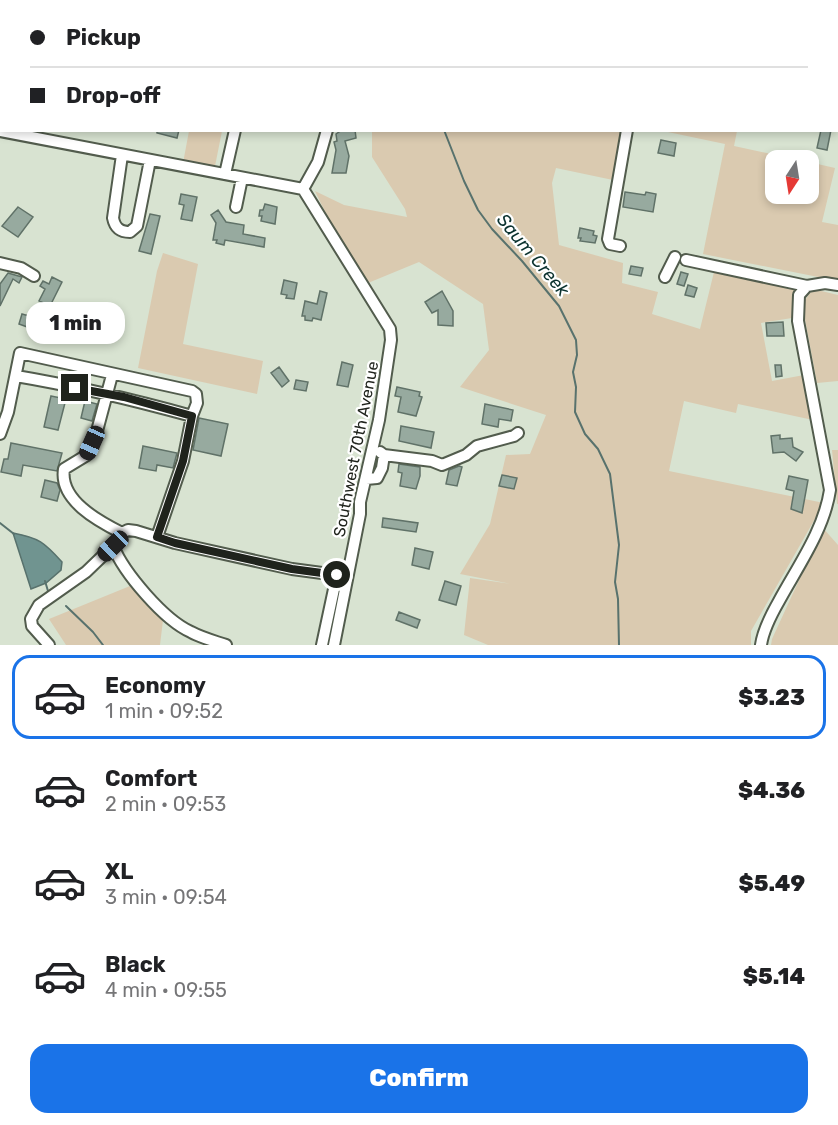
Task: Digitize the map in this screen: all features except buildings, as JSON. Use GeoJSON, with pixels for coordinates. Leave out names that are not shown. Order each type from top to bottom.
{"type":"FeatureCollection","features":[{"type":"Feature","properties":{"kind":"street"},"geometry":{"type":"LineString","coordinates":[[5,132],[303,189],[318,162],[326,132]]}},
{"type":"Feature","properties":{"kind":"street"},"geometry":{"type":"LineString","coordinates":[[225,174],[235,132]]}},
{"type":"Feature","properties":{"kind":"street"},"geometry":{"type":"LineString","coordinates":[[620,246],[610,244],[608,238],[627,132]]}},
{"type":"Feature","properties":{"kind":"street"},"geometry":{"type":"LineString","coordinates":[[122,155],[112,218],[117,228],[123,232],[130,232],[137,226],[150,160]]}},
{"type":"Feature","properties":{"kind":"street"},"geometry":{"type":"LineString","coordinates":[[236,207],[242,178]]}},
{"type":"Feature","properties":{"kind":"street","name":"Southwest 70th Avenue"},"geometry":{"type":"LineString","coordinates":[[303,189],[390,329],[391,340],[379,420],[334,645]]}},
{"type":"Feature","properties":{"kind":"street"},"geometry":{"type":"LineString","coordinates":[[665,277],[680,259],[807,286],[825,283],[838,285]]}},
{"type":"Feature","properties":{"kind":"street"},"geometry":{"type":"LineString","coordinates":[[0,263],[21,267],[34,276]]}},
{"type":"Feature","properties":{"kind":"street"},"geometry":{"type":"LineString","coordinates":[[761,645],[770,617],[821,524],[829,498],[827,474],[798,321],[799,295],[807,286]]}},
{"type":"Feature","properties":{"kind":"street"},"geometry":{"type":"LineString","coordinates":[[0,434],[8,412],[20,353],[192,391],[197,399],[183,461],[157,537]]}},
{"type":"Feature","properties":{"kind":"street"},"geometry":{"type":"LineString","coordinates":[[112,375],[97,431],[87,455],[64,469],[62,478],[78,504],[93,518],[122,533]]}},
{"type":"Feature","properties":{"kind":"street"},"geometry":{"type":"LineString","coordinates":[[16,376],[124,397],[192,416]]}},
{"type":"Feature","properties":{"kind":"street"},"geometry":{"type":"LineString","coordinates":[[373,450],[384,455],[432,461],[442,465],[466,455],[477,446],[518,433]]}},
{"type":"Feature","properties":{"kind":"street"},"geometry":{"type":"LineString","coordinates":[[366,479],[377,478],[382,468],[384,455]]}},
{"type":"Feature","properties":{"kind":"street"},"geometry":{"type":"LineString","coordinates":[[49,645],[32,626],[34,613],[39,605],[86,572],[113,546],[122,533],[128,530],[292,569],[337,575],[322,645]]}},
{"type":"Feature","properties":{"kind":"street"},"geometry":{"type":"LineString","coordinates":[[113,546],[142,589],[165,615],[189,632],[226,645]]}},
{"type":"Feature","properties":{"kind":"shaded area"},"geometry":{"type":"Polygon","coordinates":[[[189,132],[222,132],[215,166],[183,163],[189,132]]]}},
{"type":"Feature","properties":{"kind":"shaded area"},"geometry":{"type":"Polygon","coordinates":[[[372,132],[622,132],[613,180],[556,168],[552,183],[559,245],[623,263],[622,283],[658,292],[652,314],[700,329],[714,272],[795,288],[792,318],[761,323],[772,381],[804,375],[813,420],[738,404],[736,413],[684,401],[669,471],[824,503],[751,631],[751,645],[488,645],[464,635],[470,578],[511,584],[460,574],[490,524],[506,455],[530,454],[546,415],[460,387],[489,350],[483,304],[419,262],[368,283],[337,237],[315,191],[344,205],[407,217],[405,209],[372,157],[372,132]]]}},
{"type":"Feature","properties":{"kind":"shaded area"},"geometry":{"type":"Polygon","coordinates":[[[668,132],[737,132],[734,146],[765,153],[765,204],[819,204],[819,164],[835,168],[822,222],[838,225],[838,281],[703,254],[725,144],[668,132]]]}},
{"type":"Feature","properties":{"kind":"shaded area"},"geometry":{"type":"Polygon","coordinates":[[[163,253],[198,264],[183,344],[263,361],[257,394],[138,368],[157,271],[163,253]]]}},
{"type":"Feature","properties":{"kind":"shaded area"},"geometry":{"type":"Polygon","coordinates":[[[813,289],[838,295],[838,381],[817,383],[802,304],[813,289]]]}},
{"type":"Feature","properties":{"kind":"shaded area"},"geometry":{"type":"Polygon","coordinates":[[[832,450],[838,450],[838,504],[837,504],[832,450]]]}},
{"type":"Feature","properties":{"kind":"shaded area"},"geometry":{"type":"Polygon","coordinates":[[[823,528],[838,545],[838,645],[771,645],[772,639],[823,528]]]}},
{"type":"Feature","properties":{"kind":"shaded area"},"geometry":{"type":"Polygon","coordinates":[[[130,586],[163,620],[160,645],[66,645],[49,619],[130,586]]]}},
{"type":"Feature","properties":{"kind":"water"},"geometry":{"type":"Polygon","coordinates":[[[13,533],[35,539],[45,545],[62,562],[61,570],[46,583],[31,589],[13,533]]]}},
{"type":"Feature","properties":{"kind":"waterway","name":"Saum Creek"},"geometry":{"type":"LineString","coordinates":[[445,132],[478,210],[559,306],[576,340],[577,355],[573,372],[576,387],[575,412],[585,434],[598,449],[610,474],[619,545],[615,582],[618,599],[619,645]]}},
{"type":"Feature","properties":{"kind":"waterway"},"geometry":{"type":"LineString","coordinates":[[0,523],[14,534]]}},
{"type":"Feature","properties":{"kind":"waterway"},"geometry":{"type":"LineString","coordinates":[[45,581],[48,591]]}},
{"type":"Feature","properties":{"kind":"waterway"},"geometry":{"type":"LineString","coordinates":[[66,606],[103,645]]}},
{"type":"Feature","properties":{"kind":"route"},"geometry":{"type":"LineString","coordinates":[[75,388],[124,397],[192,416],[183,461],[157,537],[292,569],[337,575]]}}]}
